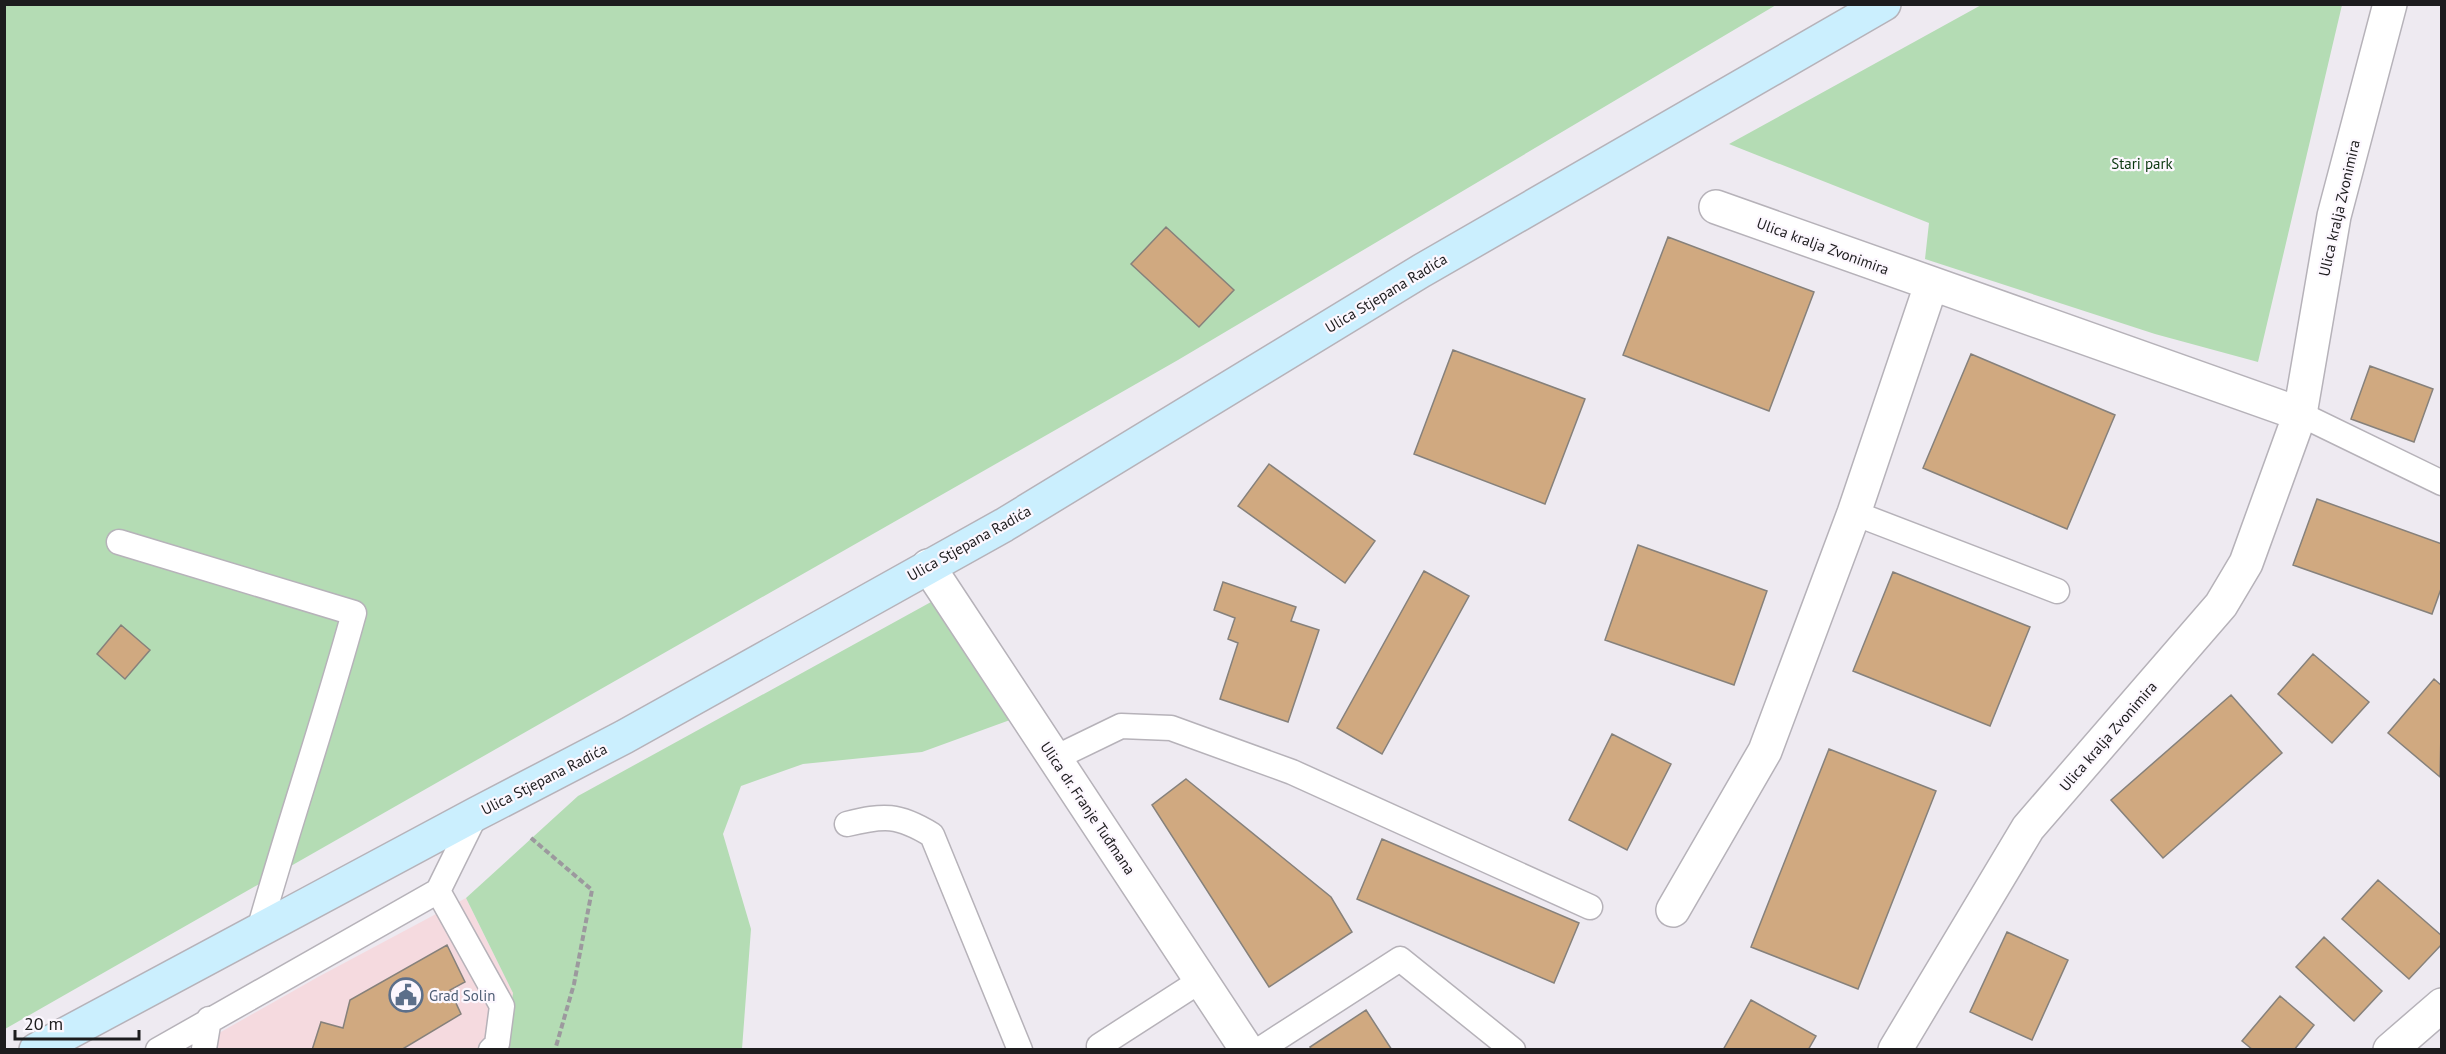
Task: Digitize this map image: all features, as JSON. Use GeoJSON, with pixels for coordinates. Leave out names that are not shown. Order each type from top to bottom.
{"type":"FeatureCollection","features":[{"type":"Feature","properties":{"kind":"main road","name":"Ulica Stjepana Radića"},"geometry":{"type":"LineString","coordinates":[[36,1050],[476,814],[624,738],[1004,525],[1422,271],[1884,4]]}},
{"type":"Feature","properties":{"kind":"street","name":"Ulica kralja Zvonimira"},"geometry":{"type":"LineString","coordinates":[[1895,1050],[2028,828],[2222,605],[2246,563],[2300,414],[2334,216],[2390,4]]}},
{"type":"Feature","properties":{"kind":"street","name":"Ulica kralja Zvonimira"},"geometry":{"type":"LineString","coordinates":[[1716,207],[2300,414]]}},
{"type":"Feature","properties":{"kind":"street"},"geometry":{"type":"LineString","coordinates":[[1673,910],[1765,751],[1854,513],[1931,285]]}},
{"type":"Feature","properties":{"kind":"street","name":"Ulica dr. Franje Tuđmana"},"geometry":{"type":"LineString","coordinates":[[928,566],[1203,979],[1247,1050]]}},
{"type":"Feature","properties":{"kind":"street"},"geometry":{"type":"LineString","coordinates":[[2390,1050],[2442,1005]]}},
{"type":"Feature","properties":{"kind":"lane"},"geometry":{"type":"LineString","coordinates":[[2300,414],[2442,483]]}},
{"type":"Feature","properties":{"kind":"lane"},"geometry":{"type":"LineString","coordinates":[[1854,513],[2057,591]]}},
{"type":"Feature","properties":{"kind":"lane"},"geometry":{"type":"LineString","coordinates":[[119,542],[354,613],[260,930]]}},
{"type":"Feature","properties":{"kind":"lane"},"geometry":{"type":"LineString","coordinates":[[1055,758],[1121,726],[1171,728],[1292,772],[1590,907]]}},
{"type":"Feature","properties":{"kind":"lane"},"geometry":{"type":"LineString","coordinates":[[158,1050],[438,891],[476,814]]}},
{"type":"Feature","properties":{"kind":"lane"},"geometry":{"type":"LineString","coordinates":[[847,824],[878,816],[909,821],[932,835],[1020,1050]]}},
{"type":"Feature","properties":{"kind":"lane"},"geometry":{"type":"LineString","coordinates":[[438,891],[502,1006],[497,1044],[491,1050]]}},
{"type":"Feature","properties":{"kind":"lane"},"geometry":{"type":"LineString","coordinates":[[1259,1050],[1400,959],[1513,1050]]}},
{"type":"Feature","properties":{"kind":"lane"},"geometry":{"type":"LineString","coordinates":[[1097,1048],[1203,979]]}},
{"type":"Feature","properties":{"kind":"lane"},"geometry":{"type":"LineString","coordinates":[[204,1048],[209,1019]]}},
{"type":"Feature","properties":{"kind":"path"},"geometry":{"type":"LineString","coordinates":[[531,838],[592,890],[574,984],[555,1050]]}},
{"type":"Feature","properties":{"kind":"shaded area"},"geometry":{"type":"Polygon","coordinates":[[[466,898],[513,993],[507,1034],[488,1049],[189,1050],[318,977],[466,898]]]}},
{"type":"Feature","properties":{"kind":"green space","name":"Stari park"},"geometry":{"type":"Polygon","coordinates":[[[1983,4],[2342,5],[2258,362],[2155,334],[1925,259],[1929,223],[1729,144],[1983,4]]]}},
{"type":"Feature","properties":{"kind":"green space"},"geometry":{"type":"Polygon","coordinates":[[[5,5],[1776,5],[1178,360],[5,1029],[5,5]]]}},
{"type":"Feature","properties":{"kind":"green space"},"geometry":{"type":"Polygon","coordinates":[[[931,602],[1010,720],[922,752],[803,764],[741,786],[723,834],[751,929],[742,1049],[488,1049],[507,1034],[513,993],[466,898],[578,796],[931,602]]]}},
{"type":"Feature","properties":{"kind":"building"},"geometry":{"type":"Polygon","coordinates":[[[1166,227],[1234,290],[1199,327],[1131,264],[1166,227]]]}},
{"type":"Feature","properties":{"kind":"building"},"geometry":{"type":"Polygon","coordinates":[[[1668,237],[1814,292],[1769,411],[1623,355],[1668,237]]]}},
{"type":"Feature","properties":{"kind":"building"},"geometry":{"type":"Polygon","coordinates":[[[1453,350],[1585,399],[1545,504],[1414,454],[1453,350]]]}},
{"type":"Feature","properties":{"kind":"building"},"geometry":{"type":"Polygon","coordinates":[[[1971,354],[2115,415],[2067,529],[1923,468],[1971,354]]]}},
{"type":"Feature","properties":{"kind":"building"},"geometry":{"type":"Polygon","coordinates":[[[2370,366],[2433,389],[2414,442],[2351,419],[2370,366]]]}},
{"type":"Feature","properties":{"kind":"building"},"geometry":{"type":"Polygon","coordinates":[[[1269,464],[1375,541],[1345,583],[1238,506],[1269,464]]]}},
{"type":"Feature","properties":{"kind":"building"},"geometry":{"type":"Polygon","coordinates":[[[2317,499],[2442,544],[2442,586],[2432,614],[2293,565],[2317,499]]]}},
{"type":"Feature","properties":{"kind":"building"},"geometry":{"type":"Polygon","coordinates":[[[1638,545],[1767,591],[1734,685],[1605,640],[1638,545]]]}},
{"type":"Feature","properties":{"kind":"building"},"geometry":{"type":"Polygon","coordinates":[[[1424,571],[1469,596],[1382,754],[1337,728],[1424,571]]]}},
{"type":"Feature","properties":{"kind":"building"},"geometry":{"type":"Polygon","coordinates":[[[1893,572],[2030,627],[1990,726],[1853,671],[1893,572]]]}},
{"type":"Feature","properties":{"kind":"building"},"geometry":{"type":"Polygon","coordinates":[[[1223,582],[1296,607],[1291,621],[1319,630],[1288,722],[1220,699],[1238,643],[1228,639],[1235,618],[1214,610],[1223,582]]]}},
{"type":"Feature","properties":{"kind":"building"},"geometry":{"type":"Polygon","coordinates":[[[121,625],[150,650],[125,679],[97,654],[121,625]]]}},
{"type":"Feature","properties":{"kind":"building"},"geometry":{"type":"Polygon","coordinates":[[[2313,654],[2369,702],[2332,743],[2278,694],[2313,654]]]}},
{"type":"Feature","properties":{"kind":"building"},"geometry":{"type":"Polygon","coordinates":[[[2434,679],[2442,686],[2440,777],[2388,733],[2434,679]]]}},
{"type":"Feature","properties":{"kind":"building"},"geometry":{"type":"Polygon","coordinates":[[[2231,695],[2282,753],[2163,858],[2111,800],[2231,695]]]}},
{"type":"Feature","properties":{"kind":"building"},"geometry":{"type":"Polygon","coordinates":[[[1612,734],[1671,764],[1627,850],[1569,820],[1612,734]]]}},
{"type":"Feature","properties":{"kind":"building"},"geometry":{"type":"Polygon","coordinates":[[[1829,749],[1936,791],[1858,989],[1751,947],[1829,749]]]}},
{"type":"Feature","properties":{"kind":"building"},"geometry":{"type":"Polygon","coordinates":[[[1186,779],[1331,897],[1352,932],[1269,987],[1152,805],[1186,779]]]}},
{"type":"Feature","properties":{"kind":"building"},"geometry":{"type":"Polygon","coordinates":[[[1382,839],[1579,923],[1554,983],[1357,899],[1382,839]]]}},
{"type":"Feature","properties":{"kind":"building"},"geometry":{"type":"Polygon","coordinates":[[[2378,880],[2442,936],[2442,944],[2409,979],[2342,919],[2378,880]]]}},
{"type":"Feature","properties":{"kind":"building"},"geometry":{"type":"Polygon","coordinates":[[[2007,932],[2068,960],[2032,1040],[1970,1012],[2007,932]]]}},
{"type":"Feature","properties":{"kind":"building"},"geometry":{"type":"Polygon","coordinates":[[[2324,937],[2382,991],[2354,1021],[2296,967],[2324,937]]]}},
{"type":"Feature","properties":{"kind":"building","name":"Grad Solin"},"geometry":{"type":"Polygon","coordinates":[[[447,945],[465,982],[450,990],[461,1014],[401,1050],[312,1050],[321,1022],[343,1028],[350,1000],[447,945]]]}},
{"type":"Feature","properties":{"kind":"building"},"geometry":{"type":"Polygon","coordinates":[[[2280,996],[2314,1025],[2294,1050],[2253,1050],[2242,1041],[2280,996]]]}},
{"type":"Feature","properties":{"kind":"building"},"geometry":{"type":"Polygon","coordinates":[[[1751,1000],[1816,1036],[1808,1050],[1723,1050],[1751,1000]]]}},
{"type":"Feature","properties":{"kind":"building"},"geometry":{"type":"Polygon","coordinates":[[[1366,1010],[1392,1050],[1312,1050],[1310,1047],[1366,1010]]]}},
{"type":"Feature","properties":{"kind":"place","name":"Grad Solin"},"geometry":{"type":"Point","coordinates":[406,995]}}]}
